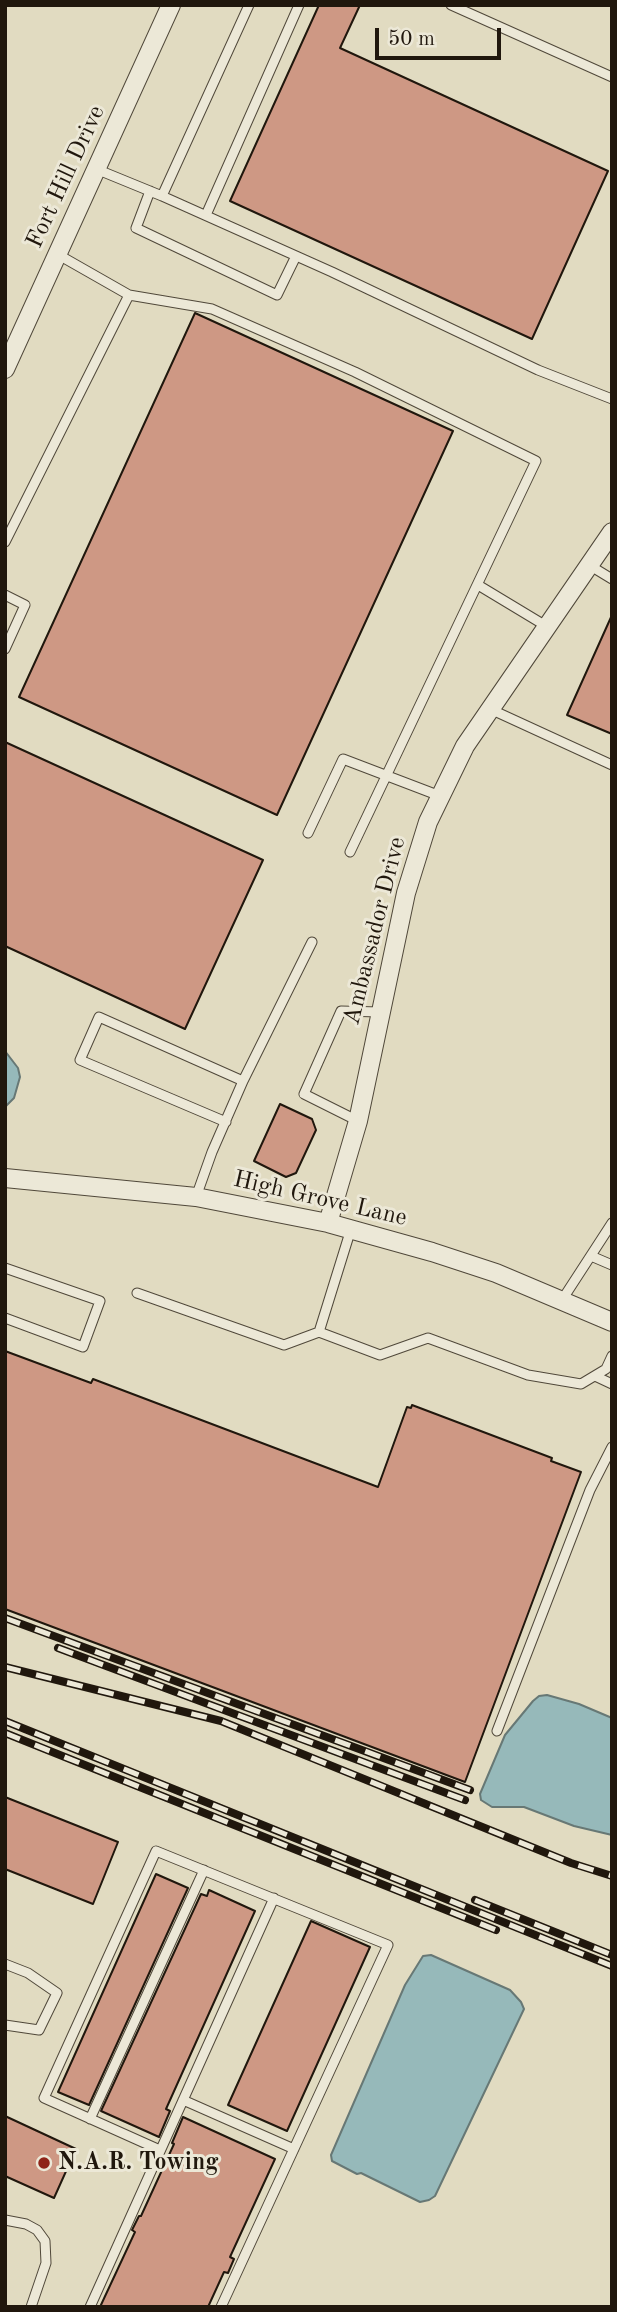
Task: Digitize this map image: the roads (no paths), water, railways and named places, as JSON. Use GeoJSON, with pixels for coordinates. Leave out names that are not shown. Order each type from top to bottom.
{"type":"FeatureCollection","features":[{"type":"Feature","properties":{"kind":"street","name":"Fort Hill Drive"},"geometry":{"type":"LineString","coordinates":[[5,369],[171,5]]}},
{"type":"Feature","properties":{"kind":"street","name":"Ambassador Drive"},"geometry":{"type":"LineString","coordinates":[[328,1223],[358,1121],[409,880],[424,832],[465,746],[612,532]]}},
{"type":"Feature","properties":{"kind":"street","name":"High Grove Lane"},"geometry":{"type":"LineString","coordinates":[[5,1178],[196,1197],[328,1223],[496,1273],[612,1322]]}},
{"type":"Feature","properties":{"kind":"lane"},"geometry":{"type":"LineString","coordinates":[[162,196],[249,5]]}},
{"type":"Feature","properties":{"kind":"lane"},"geometry":{"type":"LineString","coordinates":[[206,215],[299,5]]}},
{"type":"Feature","properties":{"kind":"lane"},"geometry":{"type":"LineString","coordinates":[[451,5],[612,77]]}},
{"type":"Feature","properties":{"kind":"lane"},"geometry":{"type":"LineString","coordinates":[[96,169],[206,215],[538,370],[612,399]]}},
{"type":"Feature","properties":{"kind":"lane"},"geometry":{"type":"LineString","coordinates":[[150,191],[136,229],[277,295],[296,256]]}},
{"type":"Feature","properties":{"kind":"lane"},"geometry":{"type":"LineString","coordinates":[[57,254],[129,295],[212,309],[355,372],[536,461],[350,852]]}},
{"type":"Feature","properties":{"kind":"lane"},"geometry":{"type":"LineString","coordinates":[[5,542],[129,295]]}},
{"type":"Feature","properties":{"kind":"lane"},"geometry":{"type":"LineString","coordinates":[[589,565],[612,579]]}},
{"type":"Feature","properties":{"kind":"lane"},"geometry":{"type":"LineString","coordinates":[[478,585],[546,626]]}},
{"type":"Feature","properties":{"kind":"lane"},"geometry":{"type":"LineString","coordinates":[[5,595],[25,605],[5,649]]}},
{"type":"Feature","properties":{"kind":"lane"},"geometry":{"type":"LineString","coordinates":[[489,708],[612,765]]}},
{"type":"Feature","properties":{"kind":"lane"},"geometry":{"type":"LineString","coordinates":[[308,833],[343,759],[440,796]]}},
{"type":"Feature","properties":{"kind":"lane"},"geometry":{"type":"LineString","coordinates":[[196,1197],[243,1081],[312,942]]}},
{"type":"Feature","properties":{"kind":"lane"},"geometry":{"type":"LineString","coordinates":[[358,1121],[304,1094],[341,1011],[380,1012]]}},
{"type":"Feature","properties":{"kind":"lane"},"geometry":{"type":"LineString","coordinates":[[226,1122],[80,1060],[99,1017],[243,1081]]}},
{"type":"Feature","properties":{"kind":"lane"},"geometry":{"type":"LineString","coordinates":[[562,1300],[612,1223]]}},
{"type":"Feature","properties":{"kind":"lane"},"geometry":{"type":"LineString","coordinates":[[319,1332],[351,1229]]}},
{"type":"Feature","properties":{"kind":"lane"},"geometry":{"type":"LineString","coordinates":[[591,1255],[612,1265]]}},
{"type":"Feature","properties":{"kind":"lane"},"geometry":{"type":"LineString","coordinates":[[5,1268],[100,1301],[83,1347],[5,1318]]}},
{"type":"Feature","properties":{"kind":"lane"},"geometry":{"type":"LineString","coordinates":[[137,1293],[284,1345],[319,1332],[380,1355],[428,1338],[528,1375],[581,1384],[606,1369],[612,1356]]}},
{"type":"Feature","properties":{"kind":"lane"},"geometry":{"type":"LineString","coordinates":[[595,1376],[612,1384]]}},
{"type":"Feature","properties":{"kind":"lane"},"geometry":{"type":"LineString","coordinates":[[497,1731],[590,1490],[612,1447]]}},
{"type":"Feature","properties":{"kind":"lane"},"geometry":{"type":"LineString","coordinates":[[160,2150],[44,2098],[156,1851],[388,1945],[221,2307]]}},
{"type":"Feature","properties":{"kind":"lane"},"geometry":{"type":"LineString","coordinates":[[90,2119],[204,1870]]}},
{"type":"Feature","properties":{"kind":"lane"},"geometry":{"type":"LineString","coordinates":[[89,2307],[274,1898]]}},
{"type":"Feature","properties":{"kind":"lane"},"geometry":{"type":"LineString","coordinates":[[5,1964],[28,1973],[57,1993],[39,2030],[5,2025]]}},
{"type":"Feature","properties":{"kind":"lane"},"geometry":{"type":"LineString","coordinates":[[183,2099],[294,2149]]}},
{"type":"Feature","properties":{"kind":"lane"},"geometry":{"type":"LineString","coordinates":[[5,2220],[26,2224],[37,2230],[46,2241],[46,2263],[31,2307]]}},
{"type":"Feature","properties":{"kind":"water"},"geometry":{"type":"Polygon","coordinates":[[[5,1051],[18,1068],[20,1077],[14,1098],[5,1107],[5,1051]]]}},
{"type":"Feature","properties":{"kind":"water"},"geometry":{"type":"Polygon","coordinates":[[[547,1695],[579,1704],[612,1718],[612,1835],[574,1826],[524,1807],[492,1807],[481,1800],[480,1794],[505,1735],[533,1701],[539,1696],[547,1695]]]}},
{"type":"Feature","properties":{"kind":"water"},"geometry":{"type":"Polygon","coordinates":[[[431,1955],[510,1990],[524,2009],[435,2196],[420,2202],[332,2161],[331,2155],[405,1985],[423,1956],[431,1955]]]}},
{"type":"Feature","properties":{"kind":"railway"},"geometry":{"type":"LineString","coordinates":[[5,1618],[470,1790]]}},
{"type":"Feature","properties":{"kind":"railway"},"geometry":{"type":"LineString","coordinates":[[58,1648],[465,1800]]}},
{"type":"Feature","properties":{"kind":"railway"},"geometry":{"type":"LineString","coordinates":[[5,1667],[221,1721],[571,1863],[612,1876]]}},
{"type":"Feature","properties":{"kind":"railway"},"geometry":{"type":"LineString","coordinates":[[5,1721],[612,1966]]}},
{"type":"Feature","properties":{"kind":"railway"},"geometry":{"type":"LineString","coordinates":[[5,1733],[496,1930]]}},
{"type":"Feature","properties":{"kind":"railway"},"geometry":{"type":"LineString","coordinates":[[475,1900],[612,1955]]}},
{"type":"Feature","properties":{"kind":"place","name":"N.A.R. Towing"},"geometry":{"type":"Point","coordinates":[44,2163]}}]}
